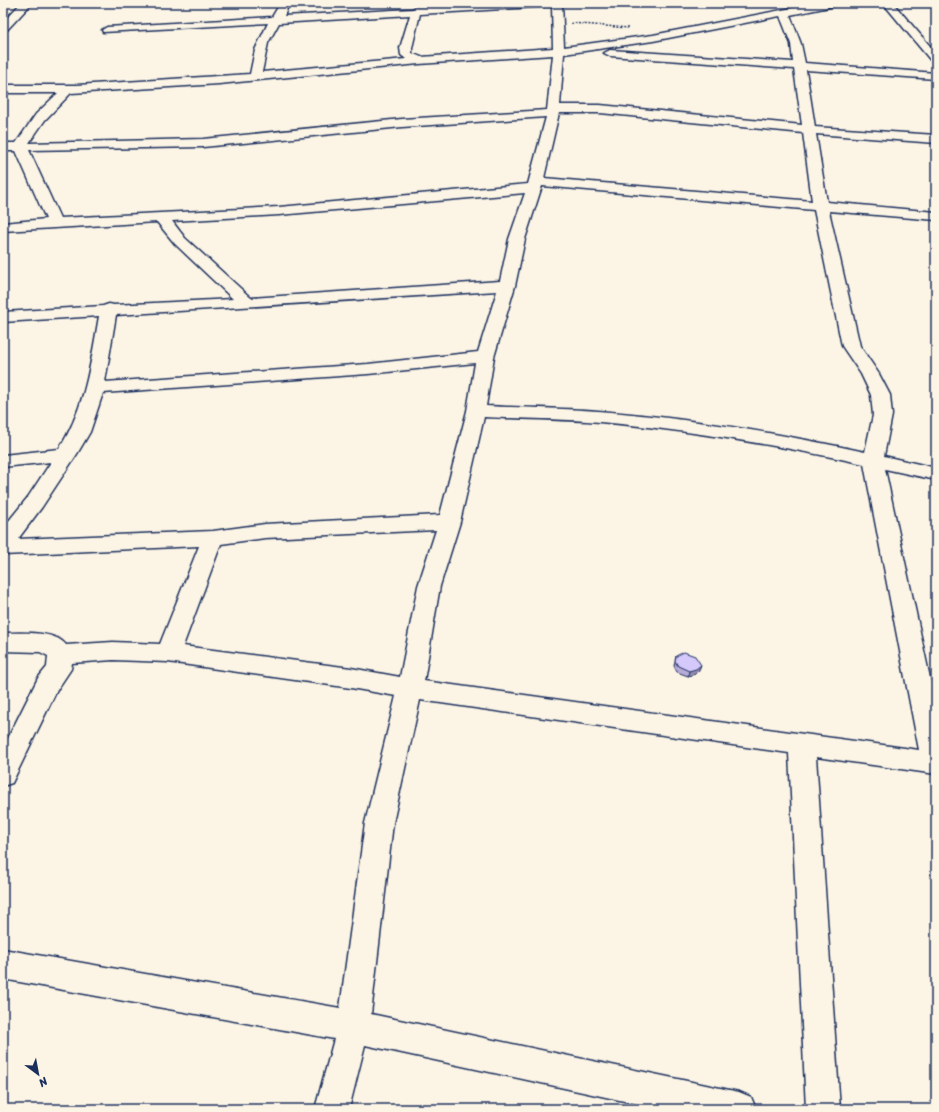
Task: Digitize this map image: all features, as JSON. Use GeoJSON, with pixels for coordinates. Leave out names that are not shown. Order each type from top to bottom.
{"type":"FeatureCollection","features":[{"type":"Feature","properties":{"kind":"street"},"geometry":{"type":"LineString","coordinates":[[3,28],[27,3]]}},
{"type":"Feature","properties":{"kind":"street"},"geometry":{"type":"LineString","coordinates":[[256,77],[256,67],[262,48],[272,25],[279,19],[284,3]]}},
{"type":"Feature","properties":{"kind":"street"},"geometry":{"type":"LineString","coordinates":[[3,89],[68,89],[256,77],[566,50],[653,38],[784,12],[798,6],[834,3]]}},
{"type":"Feature","properties":{"kind":"street"},"geometry":{"type":"LineString","coordinates":[[888,3],[936,60]]}},
{"type":"Feature","properties":{"kind":"street"},"geometry":{"type":"LineString","coordinates":[[416,8],[406,48],[407,54],[419,62]]}},
{"type":"Feature","properties":{"kind":"street"},"geometry":{"type":"LineString","coordinates":[[107,30],[279,19],[416,8],[557,9],[566,50],[535,185],[517,239],[507,286],[485,357],[476,412],[449,522],[429,586],[410,689],[380,823],[354,1026],[332,1109]]}},
{"type":"Feature","properties":{"kind":"street"},"geometry":{"type":"LineString","coordinates":[[60,655],[113,651],[168,653],[351,678],[410,689],[936,763],[872,459],[882,424],[884,407],[881,392],[870,374],[857,358],[851,346],[820,206],[796,44],[784,12]]}},
{"type":"Feature","properties":{"kind":"street"},"geometry":{"type":"LineString","coordinates":[[566,50],[936,76]]}},
{"type":"Feature","properties":{"kind":"street"},"geometry":{"type":"LineString","coordinates":[[20,146],[40,117],[68,89]]}},
{"type":"Feature","properties":{"kind":"street"},"geometry":{"type":"LineString","coordinates":[[3,147],[203,143],[402,123],[553,111],[600,109],[809,130],[936,139]]}},
{"type":"Feature","properties":{"kind":"street"},"geometry":{"type":"LineString","coordinates":[[20,146],[55,223]]}},
{"type":"Feature","properties":{"kind":"street"},"geometry":{"type":"LineString","coordinates":[[3,227],[309,209],[535,185],[936,216]]}},
{"type":"Feature","properties":{"kind":"street"},"geometry":{"type":"LineString","coordinates":[[162,218],[180,241],[247,303]]}},
{"type":"Feature","properties":{"kind":"street"},"geometry":{"type":"LineString","coordinates":[[3,317],[108,309],[352,297],[439,289],[507,286]]}},
{"type":"Feature","properties":{"kind":"street"},"geometry":{"type":"LineString","coordinates":[[3,543],[35,502],[80,432],[95,388],[108,309]]}},
{"type":"Feature","properties":{"kind":"street"},"geometry":{"type":"LineString","coordinates":[[95,388],[368,369],[485,357]]}},
{"type":"Feature","properties":{"kind":"street"},"geometry":{"type":"LineString","coordinates":[[476,412],[613,418],[748,435],[872,459],[936,474]]}},
{"type":"Feature","properties":{"kind":"street"},"geometry":{"type":"LineString","coordinates":[[3,460],[67,454]]}},
{"type":"Feature","properties":{"kind":"street"},"geometry":{"type":"LineString","coordinates":[[3,547],[213,538],[265,531],[449,522]]}},
{"type":"Feature","properties":{"kind":"street"},"geometry":{"type":"LineString","coordinates":[[168,653],[213,538]]}},
{"type":"Feature","properties":{"kind":"street"},"geometry":{"type":"LineString","coordinates":[[3,642],[42,643],[55,648],[60,655],[60,668],[48,685],[3,775]]}},
{"type":"Feature","properties":{"kind":"street"},"geometry":{"type":"LineString","coordinates":[[802,743],[823,1109]]}},
{"type":"Feature","properties":{"kind":"street"},"geometry":{"type":"LineString","coordinates":[[3,964],[354,1026],[739,1109]]}},
{"type":"Feature","properties":{"kind":"path"},"geometry":{"type":"LineString","coordinates":[[557,9],[629,28]]}},
{"type":"Feature","properties":{"kind":"building"},"geometry":{"type":"Polygon","coordinates":[[[684,652],[695,656],[701,665],[696,669],[689,671],[678,666],[675,661],[676,656],[684,652]]]}}]}
